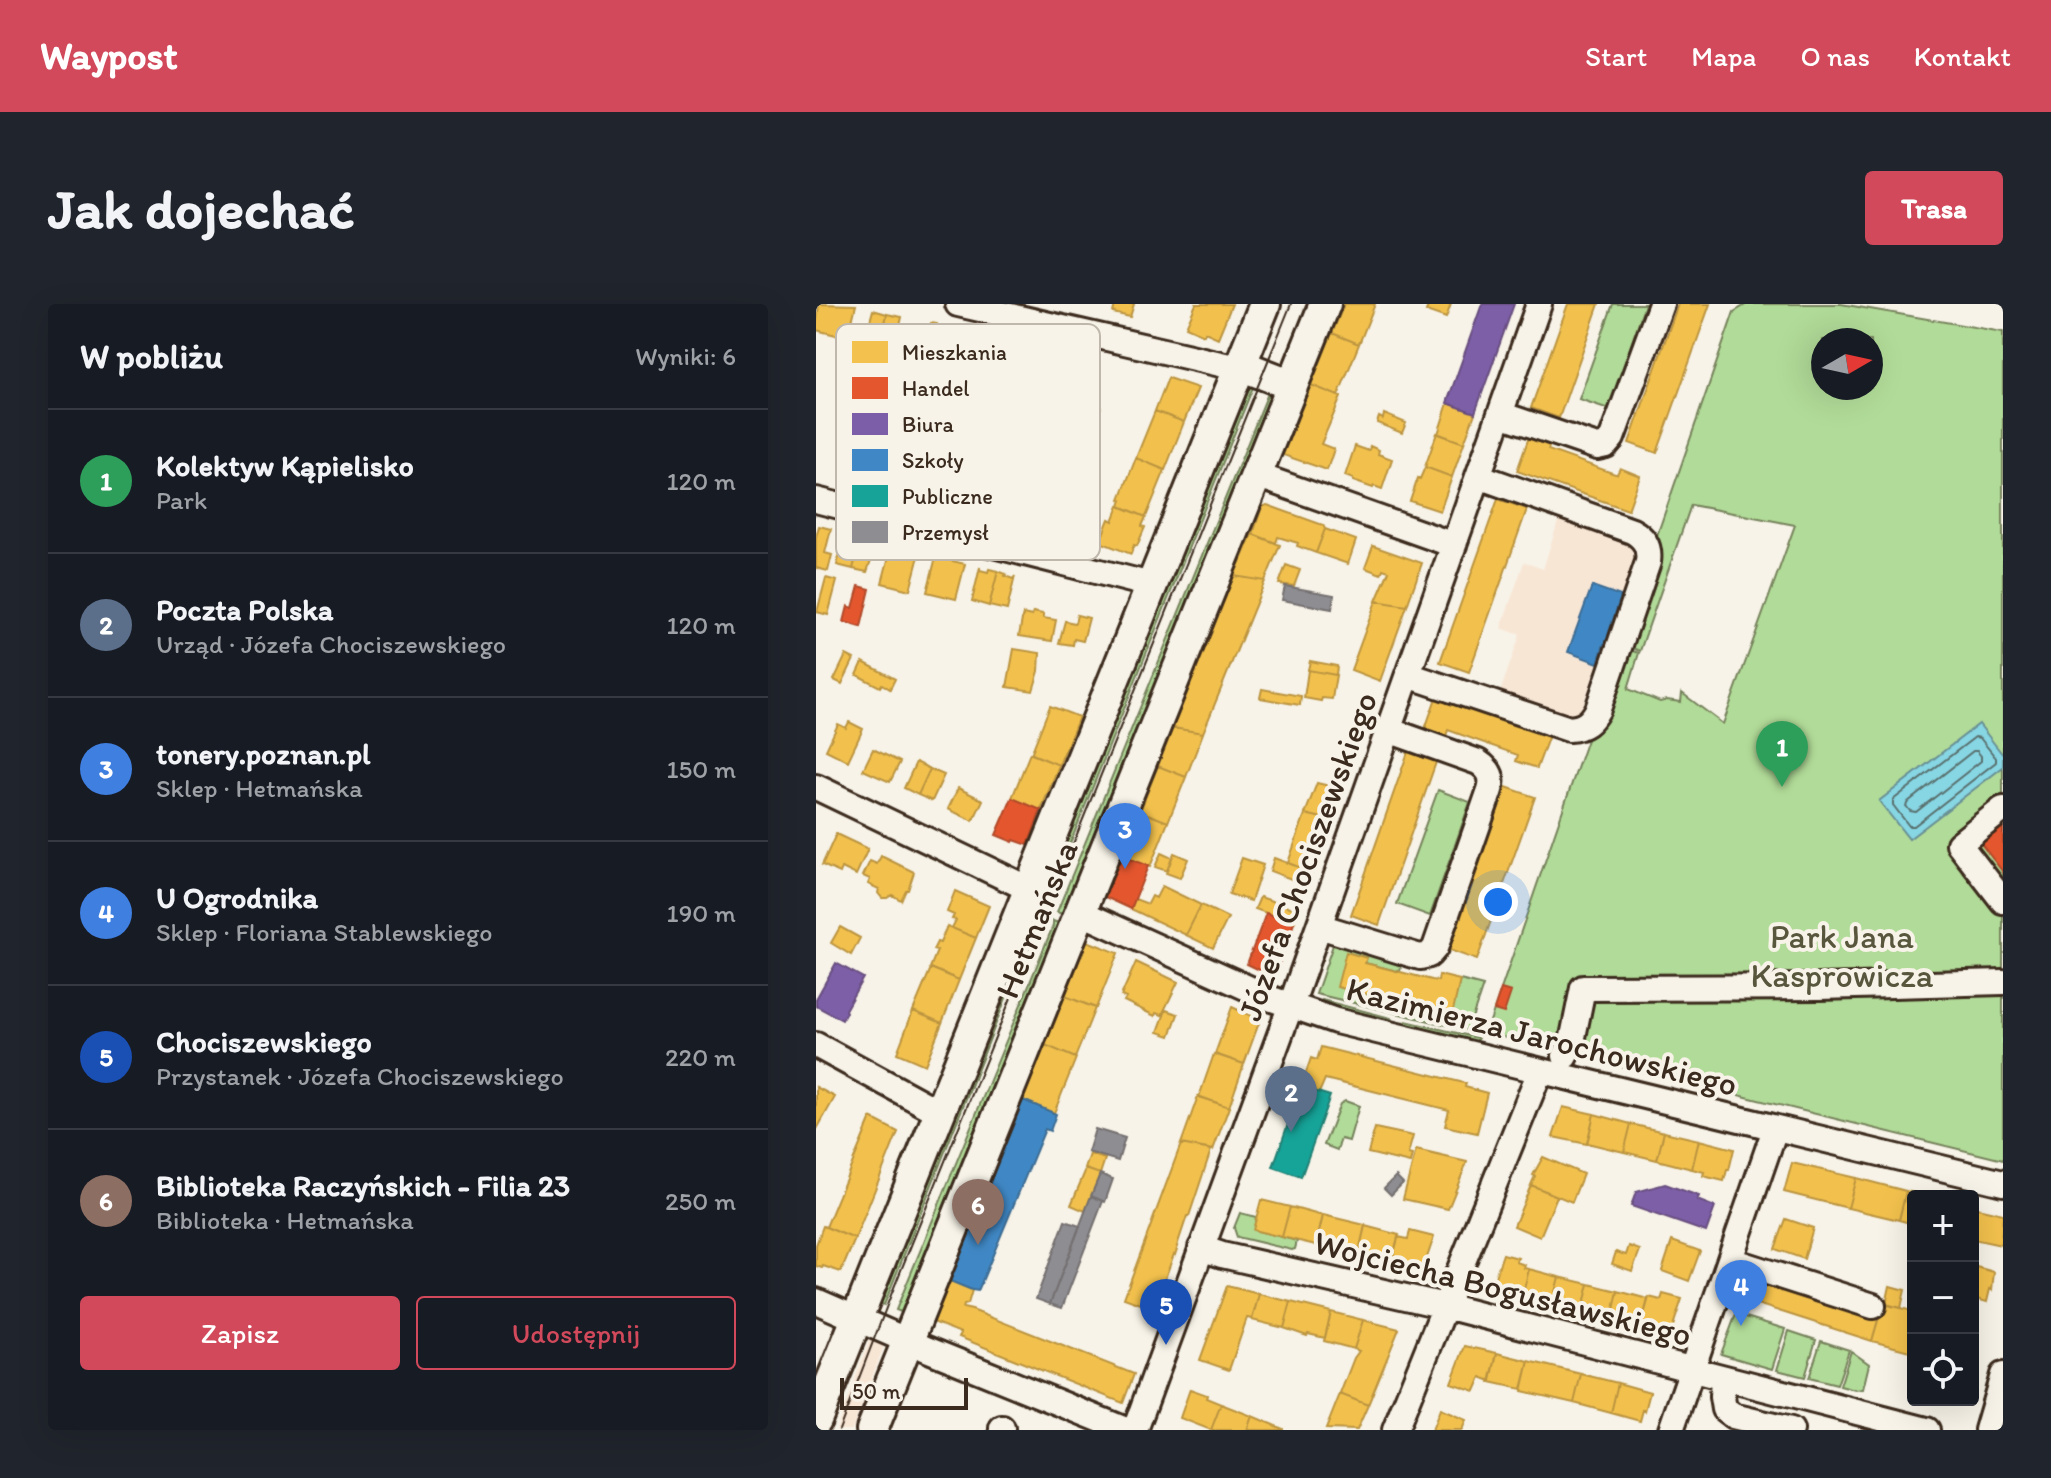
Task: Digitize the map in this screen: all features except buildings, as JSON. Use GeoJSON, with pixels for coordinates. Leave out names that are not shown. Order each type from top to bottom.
{"type":"FeatureCollection","features":[{"type":"Feature","properties":{"kind":"main road","name":"Hetmańska"},"geometry":{"type":"LineString","coordinates":[[816,1420],[1265,304]]}},
{"type":"Feature","properties":{"kind":"main road","name":"Hetmańska"},"geometry":{"type":"LineString","coordinates":[[872,1430],[1325,304]]}},
{"type":"Feature","properties":{"kind":"main road"},"geometry":{"type":"LineString","coordinates":[[1238,368],[1253,370],[1292,385]]}},
{"type":"Feature","properties":{"kind":"street"},"geometry":{"type":"LineString","coordinates":[[958,304],[1046,324]]}},
{"type":"Feature","properties":{"kind":"street","name":"Józefa Chociszewskiego"},"geometry":{"type":"LineString","coordinates":[[1135,1430],[1319,926],[1539,304]]}},
{"type":"Feature","properties":{"kind":"street"},"geometry":{"type":"LineString","coordinates":[[1500,414],[1597,447],[1606,445],[1612,438],[1661,304]]}},
{"type":"Feature","properties":{"kind":"street"},"geometry":{"type":"LineString","coordinates":[[1100,336],[1238,368]]}},
{"type":"Feature","properties":{"kind":"street"},"geometry":{"type":"LineString","coordinates":[[1256,475],[1454,545]]}},
{"type":"Feature","properties":{"kind":"street"},"geometry":{"type":"LineString","coordinates":[[1408,675],[1560,727],[1580,728],[1594,717],[1598,709],[1648,562],[1645,540],[1632,531],[1478,476]]}},
{"type":"Feature","properties":{"kind":"street"},"geometry":{"type":"LineString","coordinates":[[816,500],[836,505]]}},
{"type":"Feature","properties":{"kind":"street"},"geometry":{"type":"LineString","coordinates":[[1052,560],[1151,585]]}},
{"type":"Feature","properties":{"kind":"street"},"geometry":{"type":"LineString","coordinates":[[1319,926],[1420,957],[1429,955],[1435,948],[1492,779],[1487,769],[1478,762],[1388,730]]}},
{"type":"Feature","properties":{"kind":"street"},"geometry":{"type":"LineString","coordinates":[[816,787],[1029,889]]}},
{"type":"Feature","properties":{"kind":"street"},"geometry":{"type":"LineString","coordinates":[[2003,809],[1959,844],[2003,901]]}},
{"type":"Feature","properties":{"kind":"street","name":"Kazimierza Jarochowskiego"},"geometry":{"type":"LineString","coordinates":[[1080,912],[1290,1006],[1336,1021],[2003,1183]]}},
{"type":"Feature","properties":{"kind":"street"},"geometry":{"type":"LineString","coordinates":[[1565,1056],[1573,1037],[1583,988],[2003,982]]}},
{"type":"Feature","properties":{"kind":"street"},"geometry":{"type":"LineString","coordinates":[[816,1045],[939,1112]]}},
{"type":"Feature","properties":{"kind":"street"},"geometry":{"type":"LineString","coordinates":[[1395,1430],[1540,1071]]}},
{"type":"Feature","properties":{"kind":"street"},"geometry":{"type":"LineString","coordinates":[[1671,1430],[1775,1129]]}},
{"type":"Feature","properties":{"kind":"street","name":"Wojciecha Bogusławskiego"},"geometry":{"type":"LineString","coordinates":[[1201,1248],[1445,1306],[1810,1400],[1864,1422],[1927,1430]]}},
{"type":"Feature","properties":{"kind":"street"},"geometry":{"type":"LineString","coordinates":[[1730,1260],[1873,1306]]}},
{"type":"Feature","properties":{"kind":"street"},"geometry":{"type":"LineString","coordinates":[[816,1301],[1126,1430]]}},
{"type":"Feature","properties":{"kind":"street"},"geometry":{"type":"LineString","coordinates":[[1987,1430],[2003,1375]]}},
{"type":"Feature","properties":{"kind":"street"},"geometry":{"type":"LineString","coordinates":[[1723,1378],[1724,1409],[1733,1416],[1791,1430],[1801,1427],[1810,1400]]}},
{"type":"Feature","properties":{"kind":"shaded area"},"geometry":{"type":"Polygon","coordinates":[[[1560,515],[1631,540],[1638,548],[1608,634],[1612,636],[1604,645],[1579,717],[1568,719],[1499,695],[1520,635],[1501,628],[1524,562],[1543,569],[1560,515]]]}},
{"type":"Feature","properties":{"kind":"shaded area"},"geometry":{"type":"Polygon","coordinates":[[[871,1336],[885,1343],[852,1430],[836,1430],[871,1336]]]}},
{"type":"Feature","properties":{"kind":"green space"},"geometry":{"type":"Polygon","coordinates":[[[1613,304],[1645,304],[1609,409],[1579,399],[1613,304]]]}},
{"type":"Feature","properties":{"kind":"green space","name":"Park Jana Kasprowicza"},"geometry":{"type":"Polygon","coordinates":[[[1747,304],[1841,304],[2003,332],[2003,1160],[1486,1033],[1592,725],[1623,648],[1639,653],[1628,689],[1660,702],[1681,702],[1682,693],[1723,724],[1795,525],[1691,505],[1640,651],[1624,645],[1652,550],[1734,312],[1747,304]]]}},
{"type":"Feature","properties":{"kind":"green space"},"geometry":{"type":"Polygon","coordinates":[[[1242,383],[1253,387],[1043,906],[1033,902],[1242,383]]]}},
{"type":"Feature","properties":{"kind":"green space"},"geometry":{"type":"Polygon","coordinates":[[[1268,393],[1278,397],[1068,917],[1057,912],[1268,393]]]}},
{"type":"Feature","properties":{"kind":"green space"},"geometry":{"type":"Polygon","coordinates":[[[1438,790],[1470,802],[1430,916],[1397,904],[1438,790]]]}},
{"type":"Feature","properties":{"kind":"green space"},"geometry":{"type":"Polygon","coordinates":[[[1030,911],[1039,915],[884,1305],[873,1301],[1030,911]]]}},
{"type":"Feature","properties":{"kind":"green space"},"geometry":{"type":"Polygon","coordinates":[[[1053,921],[1064,925],[908,1315],[896,1310],[1053,921]]]}},
{"type":"Feature","properties":{"kind":"green space"},"geometry":{"type":"Polygon","coordinates":[[[1334,942],[1403,960],[1400,971],[1397,971],[1365,963],[1366,957],[1346,953],[1338,987],[1451,1015],[1460,980],[1483,986],[1468,1030],[1316,994],[1334,942]]]}},
{"type":"Feature","properties":{"kind":"green space"},"geometry":{"type":"Polygon","coordinates":[[[1322,1000],[1391,1018],[1393,1022],[1402,1024],[1406,1021],[1478,1038],[1474,1044],[1319,1005],[1322,1000]]]}},
{"type":"Feature","properties":{"kind":"green space"},"geometry":{"type":"Polygon","coordinates":[[[1345,1101],[1359,1106],[1349,1141],[1341,1139],[1337,1150],[1324,1145],[1340,1104],[1345,1101]]]}},
{"type":"Feature","properties":{"kind":"green space"},"geometry":{"type":"Polygon","coordinates":[[[1240,1213],[1256,1217],[1254,1230],[1297,1241],[1295,1249],[1237,1237],[1234,1228],[1240,1213]]]}},
{"type":"Feature","properties":{"kind":"green space"},"geometry":{"type":"Polygon","coordinates":[[[1736,1314],[1785,1329],[1772,1369],[1721,1354],[1736,1314]]]}},
{"type":"Feature","properties":{"kind":"green space"},"geometry":{"type":"Polygon","coordinates":[[[1789,1331],[1816,1340],[1805,1377],[1777,1370],[1789,1331]]]}},
{"type":"Feature","properties":{"kind":"green space"},"geometry":{"type":"Polygon","coordinates":[[[1821,1341],[1849,1350],[1837,1385],[1809,1378],[1821,1341]]]}},
{"type":"Feature","properties":{"kind":"green space"},"geometry":{"type":"Polygon","coordinates":[[[1851,1351],[1869,1364],[1863,1389],[1840,1386],[1851,1351]]]}},
{"type":"Feature","properties":{"kind":"water"},"geometry":{"type":"Polygon","coordinates":[[[1979,724],[2003,755],[2003,767],[1909,839],[1879,801],[1979,724]]]}},
{"type":"Feature","properties":{"kind":"tram line"},"geometry":{"type":"LineString","coordinates":[[839,1430],[1291,304]]}},
{"type":"Feature","properties":{"kind":"place","name":"Kolektyw Kąpielisko"},"geometry":{"type":"Point","coordinates":[1782,787]}},
{"type":"Feature","properties":{"kind":"place","name":"tonery.poznan.pl"},"geometry":{"type":"Point","coordinates":[1125,869]}},
{"type":"Feature","properties":{"kind":"place","name":"Poczta Polska"},"geometry":{"type":"Point","coordinates":[1291,1132]}},
{"type":"Feature","properties":{"kind":"place","name":"Biblioteka Raczyńskich - Filia 23"},"geometry":{"type":"Point","coordinates":[978,1245]}},
{"type":"Feature","properties":{"kind":"place","name":"U Ogrodnika"},"geometry":{"type":"Point","coordinates":[1741,1326]}},
{"type":"Feature","properties":{"kind":"place","name":"Chociszewskiego"},"geometry":{"type":"Point","coordinates":[1166,1345]}}]}
